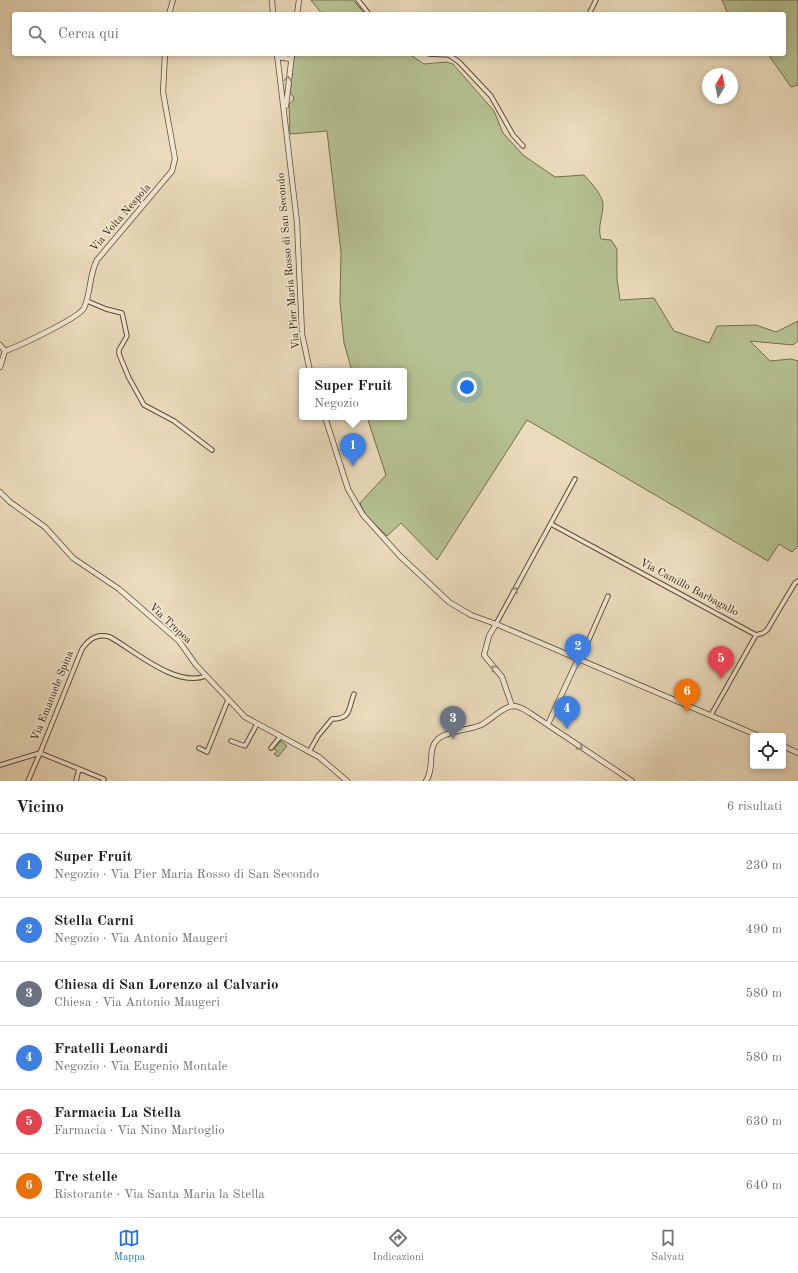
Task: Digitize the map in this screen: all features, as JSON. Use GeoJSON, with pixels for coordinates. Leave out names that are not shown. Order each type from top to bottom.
{"type":"FeatureCollection","features":[{"type":"Feature","properties":{"kind":"street"},"geometry":{"type":"LineString","coordinates":[[272,0],[273,12]]}},
{"type":"Feature","properties":{"kind":"street"},"geometry":{"type":"LineString","coordinates":[[297,12],[299,0]]}},
{"type":"Feature","properties":{"kind":"street"},"geometry":{"type":"LineString","coordinates":[[358,0],[367,12]]}},
{"type":"Feature","properties":{"kind":"street"},"geometry":{"type":"LineString","coordinates":[[590,12],[596,0]]}},
{"type":"Feature","properties":{"kind":"street"},"geometry":{"type":"LineString","coordinates":[[169,12],[171,1]]}},
{"type":"Feature","properties":{"kind":"street","name":"Via Volta Nespola"},"geometry":{"type":"LineString","coordinates":[[5,351],[74,317],[84,309],[92,269],[97,260],[172,171],[175,159],[163,92],[165,56]]}},
{"type":"Feature","properties":{"kind":"street","name":"Via Pier Maria Rosso di San Secondo"},"geometry":{"type":"LineString","coordinates":[[277,56],[297,222],[302,334],[309,368]]}},
{"type":"Feature","properties":{"kind":"street"},"geometry":{"type":"LineString","coordinates":[[286,127],[286,99],[292,56]]}},
{"type":"Feature","properties":{"kind":"street"},"geometry":{"type":"LineString","coordinates":[[450,56],[459,62],[491,96],[513,135],[523,146]]}},
{"type":"Feature","properties":{"kind":"street"},"geometry":{"type":"LineString","coordinates":[[86,300],[106,309],[122,313],[127,336],[119,354],[128,378],[144,405],[174,421],[212,450]]}},
{"type":"Feature","properties":{"kind":"street"},"geometry":{"type":"LineString","coordinates":[[0,345],[5,351],[0,367]]}},
{"type":"Feature","properties":{"kind":"street"},"geometry":{"type":"LineString","coordinates":[[326,420],[348,488],[363,515],[400,556],[449,602],[471,615],[496,624],[752,733]]}},
{"type":"Feature","properties":{"kind":"street"},"geometry":{"type":"LineString","coordinates":[[512,704],[502,677],[484,655],[489,636],[575,479]]}},
{"type":"Feature","properties":{"kind":"street","name":"Via Tropea"},"geometry":{"type":"LineString","coordinates":[[0,492],[10,502],[45,527],[74,558],[119,589],[179,641],[206,676],[245,717],[326,762],[347,781]]}},
{"type":"Feature","properties":{"kind":"street","name":"Via Camillo Barbagallo"},"geometry":{"type":"LineString","coordinates":[[551,524],[756,635]]}},
{"type":"Feature","properties":{"kind":"street"},"geometry":{"type":"LineString","coordinates":[[711,716],[756,635],[763,634],[767,630],[795,583],[798,581]]}},
{"type":"Feature","properties":{"kind":"street"},"geometry":{"type":"LineString","coordinates":[[548,724],[608,596]]}},
{"type":"Feature","properties":{"kind":"street","name":"Via Emanuele Spina"},"geometry":{"type":"LineString","coordinates":[[0,765],[40,753],[82,649],[87,642],[96,636],[101,635],[110,637],[175,676],[195,678],[206,676]]}},
{"type":"Feature","properties":{"kind":"street"},"geometry":{"type":"LineString","coordinates":[[309,752],[318,736],[332,719],[342,718],[349,712],[354,694]]}},
{"type":"Feature","properties":{"kind":"street"},"geometry":{"type":"LineString","coordinates":[[199,748],[207,752],[228,700]]}},
{"type":"Feature","properties":{"kind":"street"},"geometry":{"type":"LineString","coordinates":[[426,781],[431,770],[433,747],[436,740],[444,736],[481,725],[512,704],[520,705],[632,781]]}},
{"type":"Feature","properties":{"kind":"street"},"geometry":{"type":"LineString","coordinates":[[231,741],[245,746],[256,724]]}},
{"type":"Feature","properties":{"kind":"street"},"geometry":{"type":"LineString","coordinates":[[271,748],[280,737]]}},
{"type":"Feature","properties":{"kind":"street"},"geometry":{"type":"LineString","coordinates":[[786,747],[798,753]]}},
{"type":"Feature","properties":{"kind":"street"},"geometry":{"type":"LineString","coordinates":[[28,781],[40,753],[104,779],[103,781]]}},
{"type":"Feature","properties":{"kind":"street"},"geometry":{"type":"LineString","coordinates":[[76,781],[79,769]]}},
{"type":"Feature","properties":{"kind":"green space"},"geometry":{"type":"Polygon","coordinates":[[[311,0],[353,0],[363,12],[320,12],[311,0]]]}},
{"type":"Feature","properties":{"kind":"green space"},"geometry":{"type":"Polygon","coordinates":[[[722,0],[798,0],[798,85],[791,87],[769,56],[786,56],[786,12],[727,12],[722,0]]]}},
{"type":"Feature","properties":{"kind":"green space"},"geometry":{"type":"Polygon","coordinates":[[[294,56],[412,56],[424,64],[446,62],[453,64],[494,111],[503,133],[523,155],[555,177],[584,175],[601,196],[603,209],[600,235],[601,239],[611,240],[617,249],[617,279],[620,300],[654,298],[674,331],[709,343],[717,326],[756,325],[776,332],[798,321],[798,341],[793,345],[750,341],[770,361],[791,359],[798,361],[798,546],[792,552],[779,544],[768,561],[527,420],[437,560],[401,523],[387,536],[365,514],[360,503],[386,475],[368,420],[407,420],[407,368],[351,368],[344,343],[340,302],[341,252],[327,131],[290,134],[289,104],[293,101],[294,97],[290,93],[294,56]]]}},
{"type":"Feature","properties":{"kind":"green space"},"geometry":{"type":"Polygon","coordinates":[[[281,741],[287,746],[278,757],[274,754],[277,751],[274,749],[281,741]]]}},
{"type":"Feature","properties":{"kind":"place","name":"Super Fruit"},"geometry":{"type":"Point","coordinates":[353,466]}},
{"type":"Feature","properties":{"kind":"place","name":"Stella Carni"},"geometry":{"type":"Point","coordinates":[578,667]}},
{"type":"Feature","properties":{"kind":"place","name":"Farmacia La Stella"},"geometry":{"type":"Point","coordinates":[721,679]}},
{"type":"Feature","properties":{"kind":"place","name":"Tre stelle"},"geometry":{"type":"Point","coordinates":[687,712]}},
{"type":"Feature","properties":{"kind":"place","name":"Fratelli Leonardi"},"geometry":{"type":"Point","coordinates":[567,729]}},
{"type":"Feature","properties":{"kind":"place","name":"Chiesa di San Lorenzo al Calvario"},"geometry":{"type":"Point","coordinates":[453,739]}}]}
